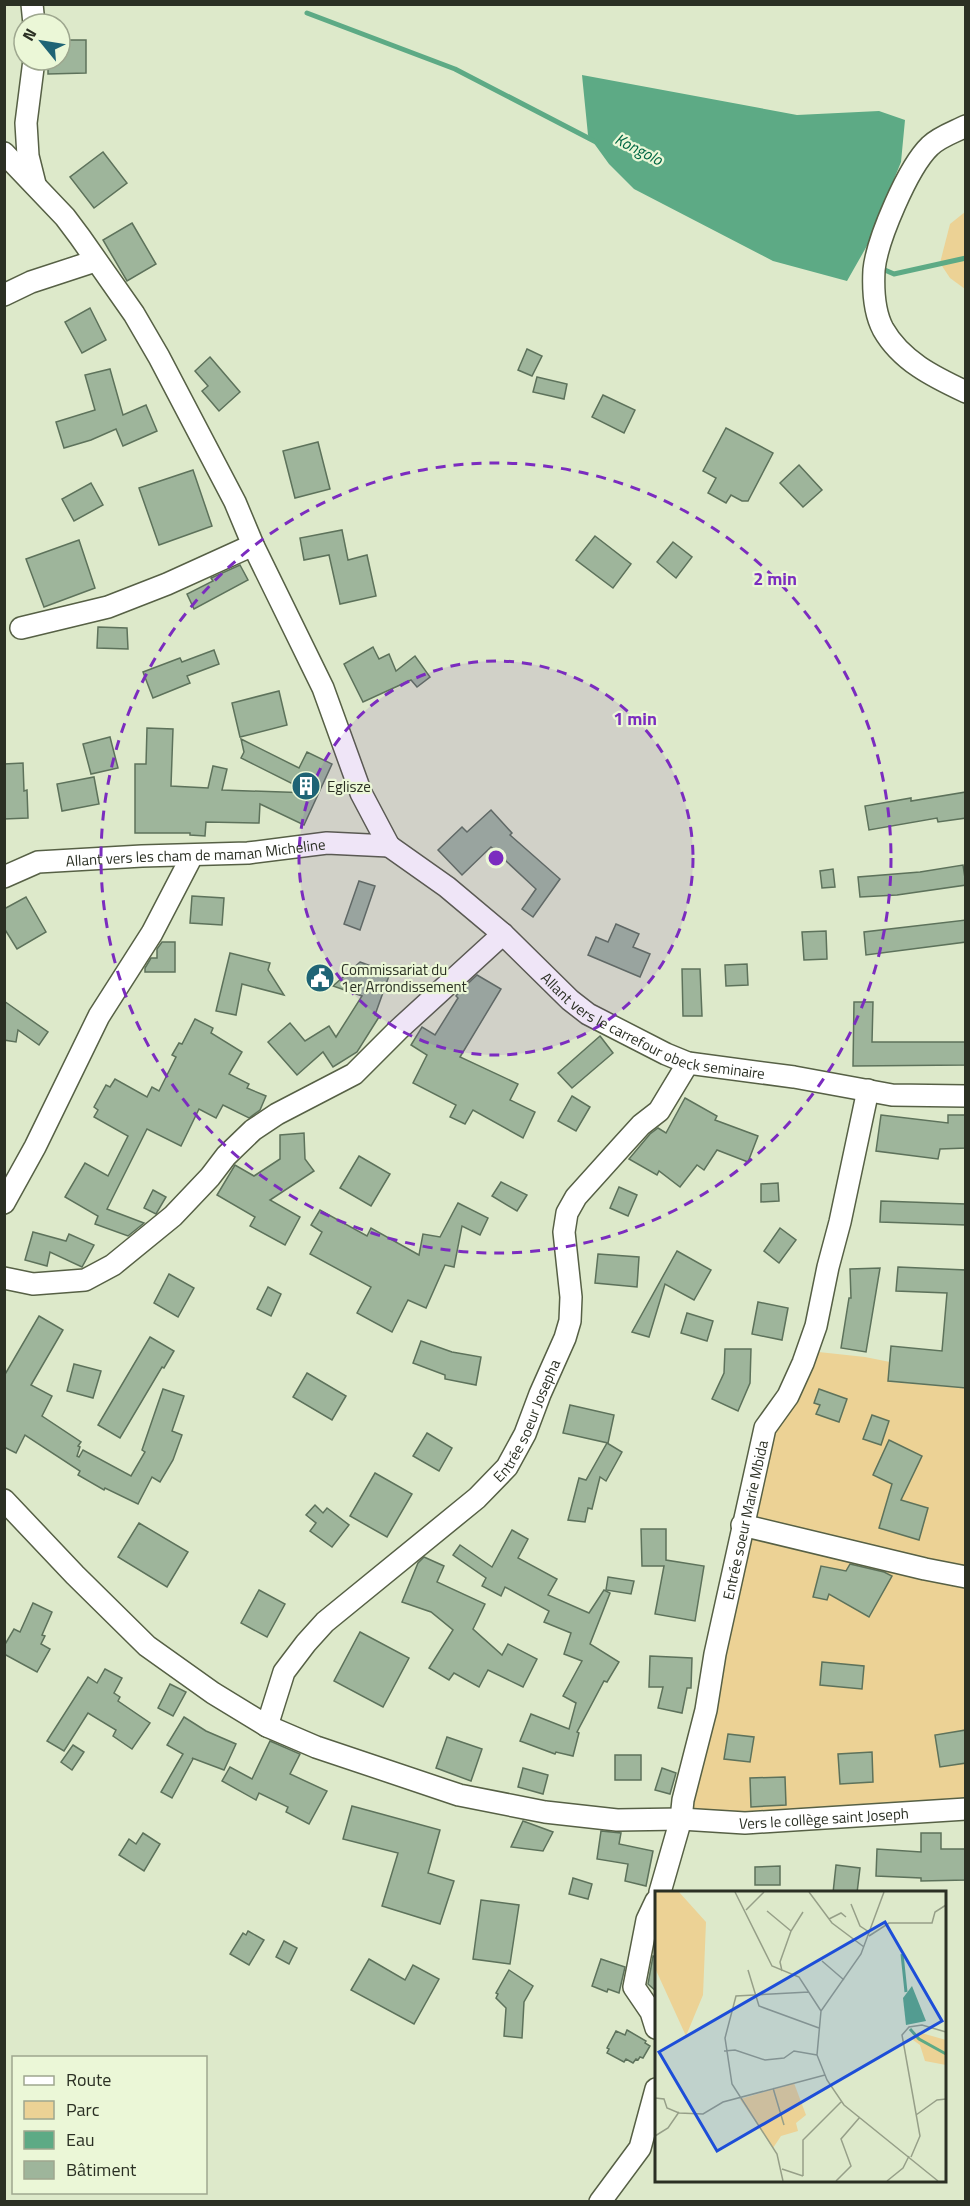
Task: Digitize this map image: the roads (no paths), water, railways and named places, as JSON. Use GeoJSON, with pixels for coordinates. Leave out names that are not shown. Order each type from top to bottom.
{"type":"FeatureCollection","features":[{"type":"Feature","properties":{"kind":"street"},"geometry":{"type":"LineString","coordinates":[[32,72],[26,123],[28,156],[35,184]]}},
{"type":"Feature","properties":{"kind":"street"},"geometry":{"type":"LineString","coordinates":[[966,126],[932,143],[914,166],[893,208],[878,254],[874,269],[874,291],[882,327],[904,357],[940,380],[966,392]]}},
{"type":"Feature","properties":{"kind":"street"},"geometry":{"type":"LineString","coordinates":[[7,160],[35,184],[65,218],[134,314],[159,357],[234,502],[323,688],[362,794],[388,846]]}},
{"type":"Feature","properties":{"kind":"street"},"geometry":{"type":"LineString","coordinates":[[4,295],[31,282],[95,261]]}},
{"type":"Feature","properties":{"kind":"street"},"geometry":{"type":"LineString","coordinates":[[21,628],[108,607],[167,584],[253,545]]}},
{"type":"Feature","properties":{"kind":"street","name":"Allant vers les cham de maman Micheline"},"geometry":{"type":"LineString","coordinates":[[4,878],[38,862],[248,853],[327,843],[388,846]]}},
{"type":"Feature","properties":{"kind":"street","name":"Allant vers le carrefour obeck seminaire"},"geometry":{"type":"LineString","coordinates":[[388,846],[447,887],[503,934],[570,1000],[588,1014],[666,1054],[688,1063],[794,1077],[892,1095],[966,1096]]}},
{"type":"Feature","properties":{"kind":"street"},"geometry":{"type":"LineString","coordinates":[[4,1203],[35,1147],[99,1016],[152,933],[192,856]]}},
{"type":"Feature","properties":{"kind":"street"},"geometry":{"type":"LineString","coordinates":[[4,1278],[33,1284],[85,1280],[113,1265],[173,1216],[252,1130],[277,1114],[354,1074],[398,1030],[503,934]]}},
{"type":"Feature","properties":{"kind":"street","name":"Entrée soeur Josepha"},"geometry":{"type":"LineString","coordinates":[[267,1726],[284,1672],[306,1642],[325,1622],[477,1498],[507,1467],[525,1434],[570,1321],[571,1297],[564,1232],[567,1213],[576,1197],[621,1147],[641,1125],[659,1111],[688,1063]]}},
{"type":"Feature","properties":{"kind":"street","name":"Entrée soeur Marie Mbida"},"geometry":{"type":"LineString","coordinates":[[661,1891],[681,1819],[683,1800],[706,1710],[715,1654],[765,1428],[788,1396],[816,1326],[868,1090]]}},
{"type":"Feature","properties":{"kind":"street","name":"Vers le collège saint Joseph"},"geometry":{"type":"LineString","coordinates":[[4,1500],[147,1646],[213,1693],[267,1726],[315,1747],[459,1795],[545,1812],[617,1820],[681,1819],[745,1823],[966,1809]]}},
{"type":"Feature","properties":{"kind":"street"},"geometry":{"type":"LineString","coordinates":[[742,1526],[966,1577]]}},
{"type":"Feature","properties":{"kind":"street"},"geometry":{"type":"LineString","coordinates":[[655,1905],[647,1920],[634,1987],[651,2012],[655,2023]]}},
{"type":"Feature","properties":{"kind":"street"},"geometry":{"type":"LineString","coordinates":[[600,2202],[640,2148],[655,2096]]}},
{"type":"Feature","properties":{"kind":"water"},"geometry":{"type":"Polygon","coordinates":[[[582,75],[797,115],[879,111],[905,120],[901,162],[868,244],[847,281],[773,261],[634,189],[609,164],[588,135],[582,75]]]}},
{"type":"Feature","properties":{"kind":"waterway","name":"Kongolo"},"geometry":{"type":"LineString","coordinates":[[307,13],[455,69],[596,142]]}},
{"type":"Feature","properties":{"kind":"waterway","name":"Kongolo"},"geometry":{"type":"LineString","coordinates":[[878,267],[894,274],[966,258]]}},
{"type":"Feature","properties":{"kind":"place","name":"Eglisze"},"geometry":{"type":"Point","coordinates":[306,786]}},
{"type":"Feature","properties":{"kind":"place","name":"Commissariat du 1er Arrondissement"},"geometry":{"type":"Point","coordinates":[320,978]}}]}
